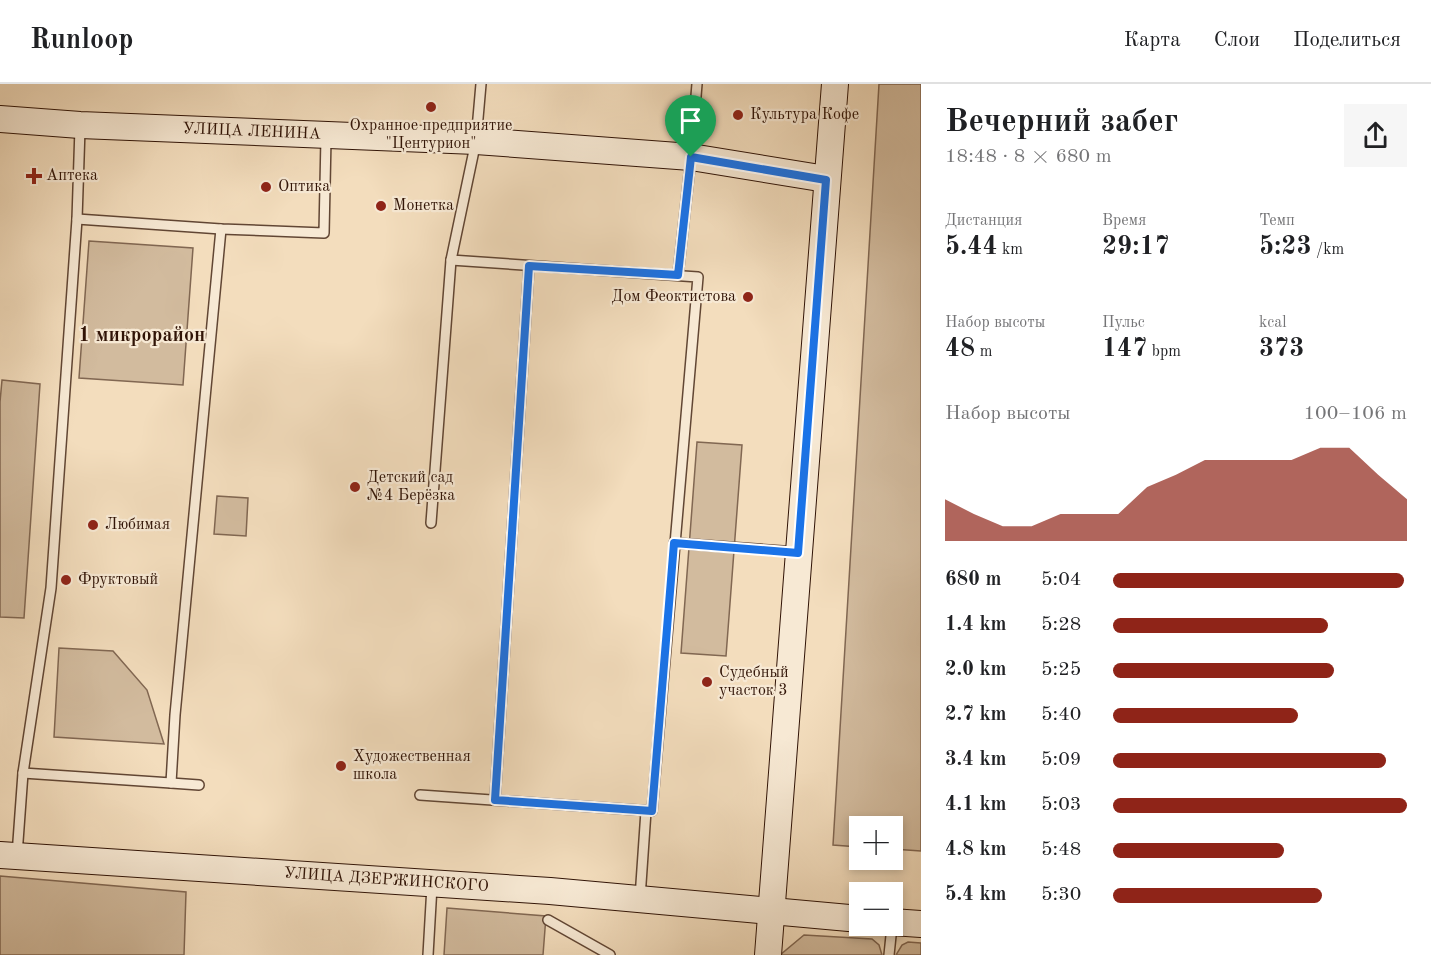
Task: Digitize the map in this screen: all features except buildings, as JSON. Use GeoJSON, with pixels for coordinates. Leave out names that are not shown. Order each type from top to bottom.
{"type":"FeatureCollection","features":[{"type":"Feature","properties":{"kind":"street"},"geometry":{"type":"LineString","coordinates":[[768,955],[835,84]]}},
{"type":"Feature","properties":{"kind":"street","name":"УЛИЦА ЛЕНИНА"},"geometry":{"type":"LineString","coordinates":[[0,119],[80,125],[476,141],[691,157],[826,180]]}},
{"type":"Feature","properties":{"kind":"street","name":"УЛИЦА ДЗЕРЖИНСКОГО"},"geometry":{"type":"LineString","coordinates":[[9,856],[640,899],[849,918]]}},
{"type":"Feature","properties":{"kind":"street"},"geometry":{"type":"LineString","coordinates":[[903,924],[921,924]]}},
{"type":"Feature","properties":{"kind":"lane"},"geometry":{"type":"LineString","coordinates":[[431,523],[451,260],[476,141],[481,84]]}},
{"type":"Feature","properties":{"kind":"lane"},"geometry":{"type":"LineString","coordinates":[[678,275],[697,84]]}},
{"type":"Feature","properties":{"kind":"lane"},"geometry":{"type":"LineString","coordinates":[[9,856],[51,588],[77,219],[80,125]]}},
{"type":"Feature","properties":{"kind":"lane"},"geometry":{"type":"LineString","coordinates":[[77,219],[221,229],[324,233],[326,135]]}},
{"type":"Feature","properties":{"kind":"lane"},"geometry":{"type":"LineString","coordinates":[[171,783],[176,703],[221,229]]}},
{"type":"Feature","properties":{"kind":"lane"},"geometry":{"type":"LineString","coordinates":[[420,795],[652,811],[698,277],[451,260]]}},
{"type":"Feature","properties":{"kind":"lane"},"geometry":{"type":"LineString","coordinates":[[495,800],[529,266]]}},
{"type":"Feature","properties":{"kind":"lane"},"geometry":{"type":"LineString","coordinates":[[674,543],[798,553]]}},
{"type":"Feature","properties":{"kind":"lane"},"geometry":{"type":"LineString","coordinates":[[23,773],[199,785]]}},
{"type":"Feature","properties":{"kind":"lane"},"geometry":{"type":"LineString","coordinates":[[640,899],[646,811]]}},
{"type":"Feature","properties":{"kind":"lane"},"geometry":{"type":"LineString","coordinates":[[428,955],[432,884]]}},
{"type":"Feature","properties":{"kind":"lane"},"geometry":{"type":"LineString","coordinates":[[548,920],[610,955]]}},
{"type":"Feature","properties":{"kind":"lane"},"geometry":{"type":"LineString","coordinates":[[889,955],[891,936]]}},
{"type":"Feature","properties":{"kind":"shaded area"},"geometry":{"type":"Polygon","coordinates":[[[879,84],[921,84],[921,851],[903,850],[903,816],[849,816],[849,846],[833,845],[879,84]]]}},
{"type":"Feature","properties":{"kind":"shaded area"},"geometry":{"type":"Polygon","coordinates":[[[89,241],[193,248],[183,385],[79,378],[89,241]]]}},
{"type":"Feature","properties":{"kind":"shaded area"},"geometry":{"type":"Polygon","coordinates":[[[2,380],[40,384],[24,618],[0,617],[0,402],[2,380]]]}},
{"type":"Feature","properties":{"kind":"shaded area"},"geometry":{"type":"Polygon","coordinates":[[[697,442],[742,445],[726,656],[681,653],[697,442]]]}},
{"type":"Feature","properties":{"kind":"shaded area"},"geometry":{"type":"Polygon","coordinates":[[[217,496],[248,498],[246,536],[214,534],[217,496]]]}},
{"type":"Feature","properties":{"kind":"shaded area"},"geometry":{"type":"Polygon","coordinates":[[[59,648],[113,651],[147,690],[164,744],[54,737],[59,648]]]}},
{"type":"Feature","properties":{"kind":"shaded area"},"geometry":{"type":"Polygon","coordinates":[[[0,876],[186,892],[184,955],[0,955],[0,876]]]}},
{"type":"Feature","properties":{"kind":"shaded area"},"geometry":{"type":"Polygon","coordinates":[[[447,908],[546,916],[543,955],[444,955],[447,908]]]}},
{"type":"Feature","properties":{"kind":"shaded area"},"geometry":{"type":"Polygon","coordinates":[[[804,935],[872,939],[879,945],[882,955],[780,955],[804,935]]]}},
{"type":"Feature","properties":{"kind":"shaded area"},"geometry":{"type":"Polygon","coordinates":[[[908,942],[921,943],[921,955],[896,955],[902,945],[908,942]]]}},
{"type":"Feature","properties":{"kind":"place","name":"Охранное предприятие \"Центурион\""},"geometry":{"type":"Point","coordinates":[431,107]}},
{"type":"Feature","properties":{"kind":"place","name":"Культура Кофе"},"geometry":{"type":"Point","coordinates":[738,115]}},
{"type":"Feature","properties":{"kind":"place","name":"Аптека"},"geometry":{"type":"Point","coordinates":[34,176]}},
{"type":"Feature","properties":{"kind":"place","name":"Оптика"},"geometry":{"type":"Point","coordinates":[266,187]}},
{"type":"Feature","properties":{"kind":"place","name":"Монетка"},"geometry":{"type":"Point","coordinates":[381,206]}},
{"type":"Feature","properties":{"kind":"place","name":"Дом Феоктистова"},"geometry":{"type":"Point","coordinates":[748,297]}},
{"type":"Feature","properties":{"kind":"place","name":"Детский сад №4 Берёзка"},"geometry":{"type":"Point","coordinates":[355,487]}},
{"type":"Feature","properties":{"kind":"place","name":"Любимая"},"geometry":{"type":"Point","coordinates":[93,525]}},
{"type":"Feature","properties":{"kind":"place","name":"Фруктовый"},"geometry":{"type":"Point","coordinates":[66,580]}},
{"type":"Feature","properties":{"kind":"place","name":"Судебный участок 3"},"geometry":{"type":"Point","coordinates":[707,682]}},
{"type":"Feature","properties":{"kind":"place","name":"Художественная школа"},"geometry":{"type":"Point","coordinates":[341,766]}},
{"type":"Feature","properties":{"kind":"district","name":"1 микрорайон"},"geometry":{"type":"Point","coordinates":[142,336]}},
{"type":"Feature","properties":{"kind":"route"},"geometry":{"type":"LineString","coordinates":[[691,157],[826,180],[798,553],[674,543],[652,811],[495,800],[529,266],[678,275],[691,157]]}}]}
